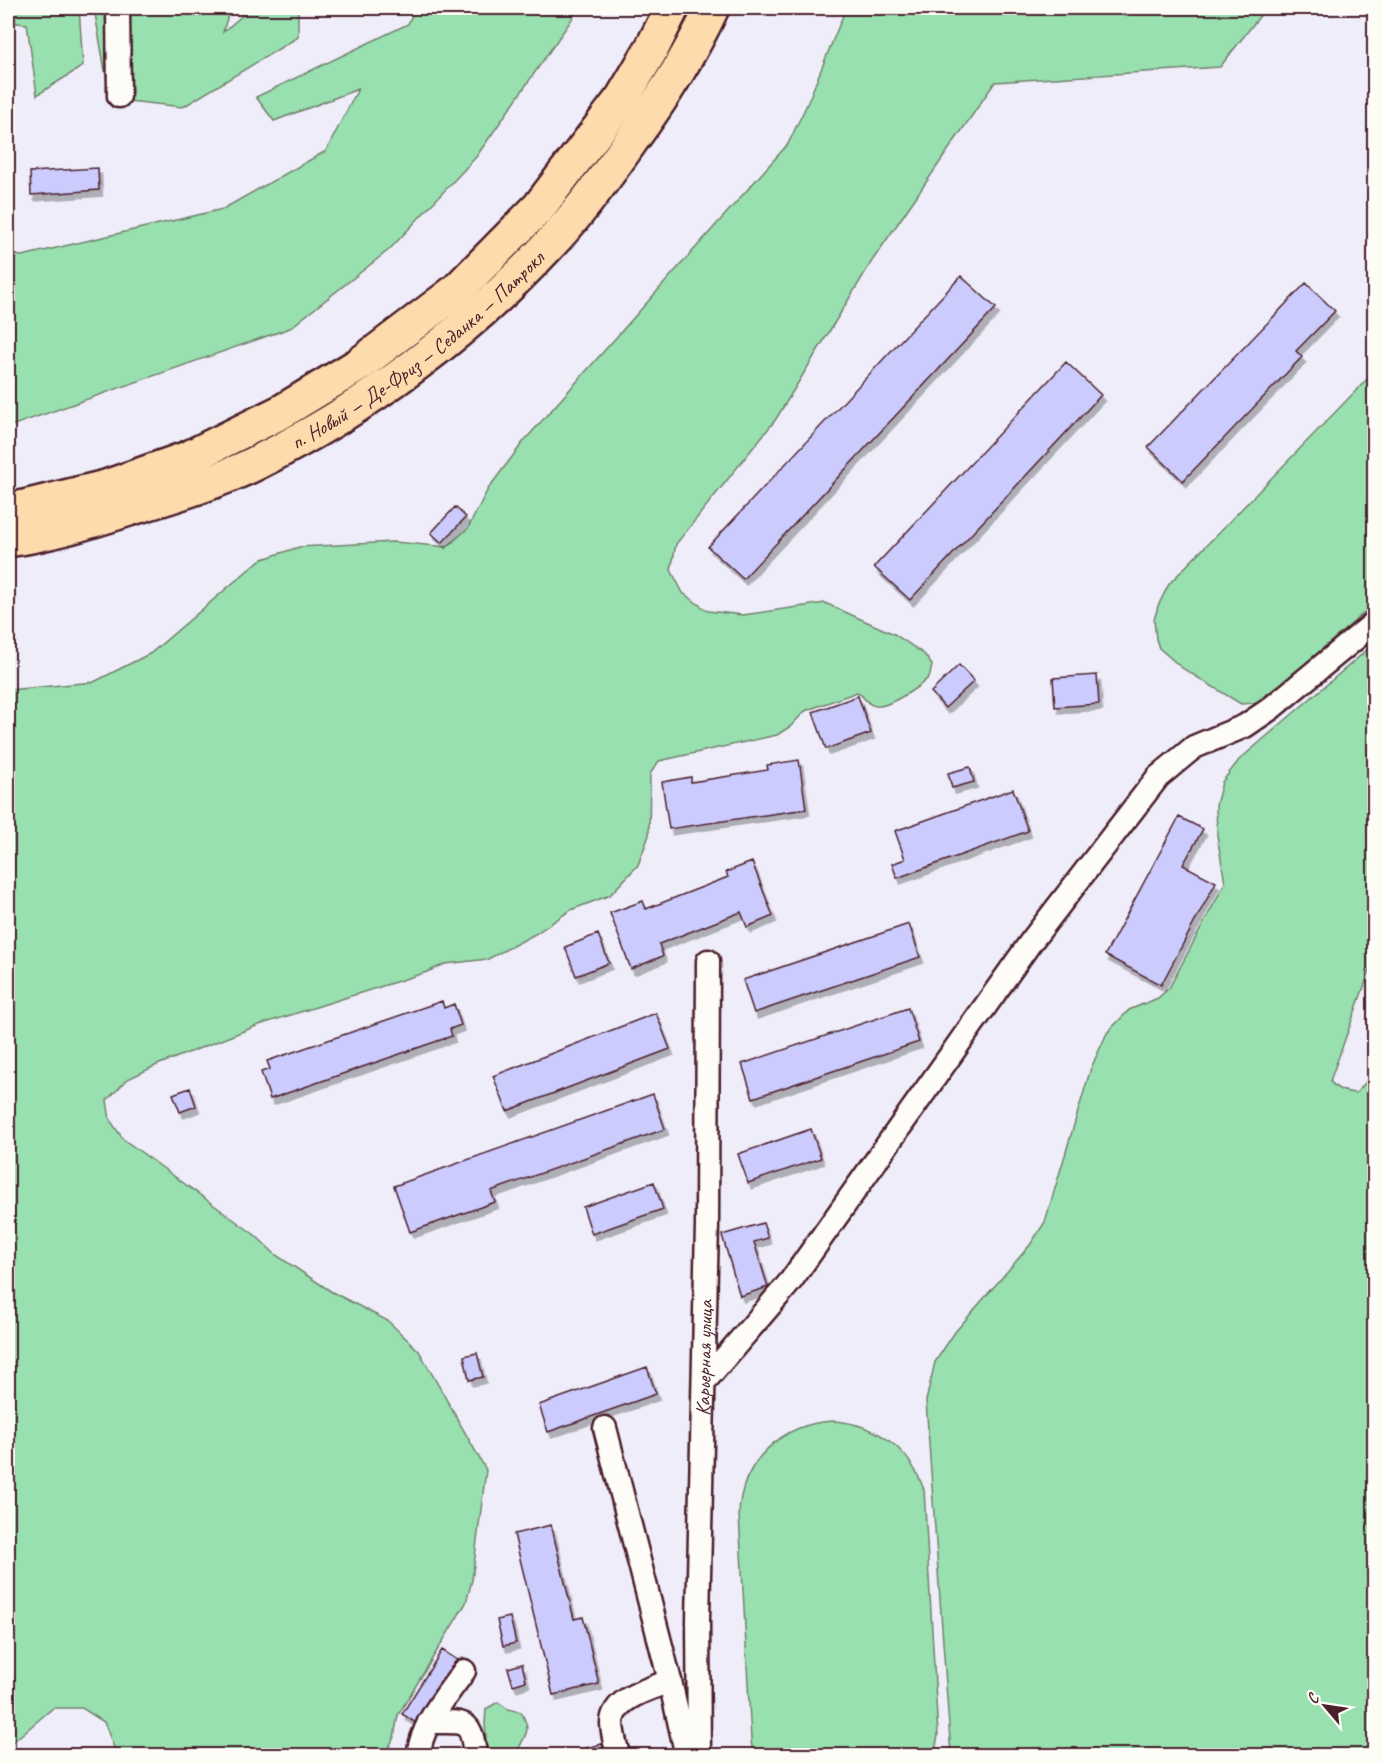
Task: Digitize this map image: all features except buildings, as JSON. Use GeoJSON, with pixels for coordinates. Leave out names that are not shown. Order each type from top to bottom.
{"type":"FeatureCollection","features":[{"type":"Feature","properties":{"kind":"highway","name":"п. Новый — Де-Фриз — Седанка — Патрокл"},"geometry":{"type":"LineString","coordinates":[[8,511],[106,486],[188,458],[281,412],[369,357],[456,291],[539,207],[623,97],[672,8]]}},
{"type":"Feature","properties":{"kind":"highway","name":"п. Новый — Де-Фриз — Седанка — Патрокл"},"geometry":{"type":"LineString","coordinates":[[8,540],[80,525],[169,497],[256,463],[350,410],[401,375],[500,294],[550,245],[606,176],[656,106],[687,57],[712,8]]}},
{"type":"Feature","properties":{"kind":"street"},"geometry":{"type":"LineString","coordinates":[[118,8],[119,96]]}},
{"type":"Feature","properties":{"kind":"street"},"geometry":{"type":"LineString","coordinates":[[704,1382],[790,1282],[1030,943],[1158,777],[1194,747],[1245,726],[1270,709],[1374,623]]}},
{"type":"Feature","properties":{"kind":"street","name":"Карьерная улица"},"geometry":{"type":"LineString","coordinates":[[699,1755],[698,1620],[707,1213],[708,961]]}},
{"type":"Feature","properties":{"kind":"street"},"geometry":{"type":"LineString","coordinates":[[605,1428],[687,1755]]}},
{"type":"Feature","properties":{"kind":"street"},"geometry":{"type":"LineString","coordinates":[[418,1755],[422,1737],[429,1722],[464,1671]]}},
{"type":"Feature","properties":{"kind":"street"},"geometry":{"type":"LineString","coordinates":[[618,1755],[612,1723],[615,1712],[626,1700],[670,1681]]}},
{"type":"Feature","properties":{"kind":"street"},"geometry":{"type":"LineString","coordinates":[[429,1722],[462,1723],[469,1727],[473,1734],[475,1755]]}},
{"type":"Feature","properties":{"kind":"green space"},"geometry":{"type":"Polygon","coordinates":[[[8,8],[79,8],[83,66],[37,95],[27,24],[8,22],[8,8]]]}},
{"type":"Feature","properties":{"kind":"green space"},"geometry":{"type":"Polygon","coordinates":[[[94,8],[230,8],[223,32],[251,8],[298,8],[298,37],[183,107],[110,99],[94,8]]]}},
{"type":"Feature","properties":{"kind":"green space"},"geometry":{"type":"Polygon","coordinates":[[[415,8],[576,8],[572,19],[476,157],[390,249],[290,328],[8,427],[8,254],[22,256],[223,209],[326,151],[358,89],[274,121],[256,97],[408,24],[415,8]]]}},
{"type":"Feature","properties":{"kind":"green space"},"geometry":{"type":"Polygon","coordinates":[[[846,8],[1266,8],[1220,67],[995,82],[872,261],[776,419],[676,544],[671,570],[683,593],[708,611],[743,615],[825,603],[894,634],[924,654],[932,665],[930,675],[921,684],[905,695],[881,706],[870,704],[857,692],[805,711],[791,726],[777,735],[659,761],[650,774],[649,835],[638,865],[610,895],[571,910],[535,934],[488,959],[445,964],[427,972],[259,1025],[157,1065],[128,1079],[107,1100],[110,1120],[123,1139],[255,1235],[276,1255],[332,1292],[388,1321],[419,1351],[486,1470],[472,1580],[466,1603],[398,1715],[394,1737],[385,1755],[117,1755],[104,1722],[82,1708],[53,1708],[8,1746],[8,690],[94,682],[151,653],[260,560],[299,547],[394,542],[447,547],[468,528],[488,489],[524,441],[788,144],[808,102],[846,8]]]}},
{"type":"Feature","properties":{"kind":"green space"},"geometry":{"type":"Polygon","coordinates":[[[1374,372],[1374,604],[1288,679],[1254,703],[1241,704],[1182,668],[1159,648],[1154,620],[1158,606],[1169,584],[1374,372]]]}},
{"type":"Feature","properties":{"kind":"green space"},"geometry":{"type":"Polygon","coordinates":[[[1374,644],[1374,959],[1330,1081],[1341,1090],[1356,1093],[1374,1073],[1374,1296],[1367,1317],[1374,1327],[1374,1755],[951,1755],[926,1401],[935,1362],[955,1332],[1030,1245],[1045,1222],[1091,1068],[1107,1033],[1129,1010],[1158,998],[1169,988],[1225,883],[1217,835],[1216,805],[1222,782],[1239,760],[1374,644]]]}},
{"type":"Feature","properties":{"kind":"green space"},"geometry":{"type":"Polygon","coordinates":[[[834,1421],[864,1427],[890,1441],[910,1462],[924,1490],[938,1736],[934,1755],[754,1756],[753,1754],[739,1514],[742,1495],[747,1477],[768,1448],[782,1437],[798,1429],[815,1423],[834,1421]]]}},
{"type":"Feature","properties":{"kind":"green space"},"geometry":{"type":"Polygon","coordinates":[[[498,1702],[508,1709],[521,1712],[524,1718],[527,1731],[519,1748],[520,1755],[487,1755],[486,1709],[498,1702]]]}}]}
